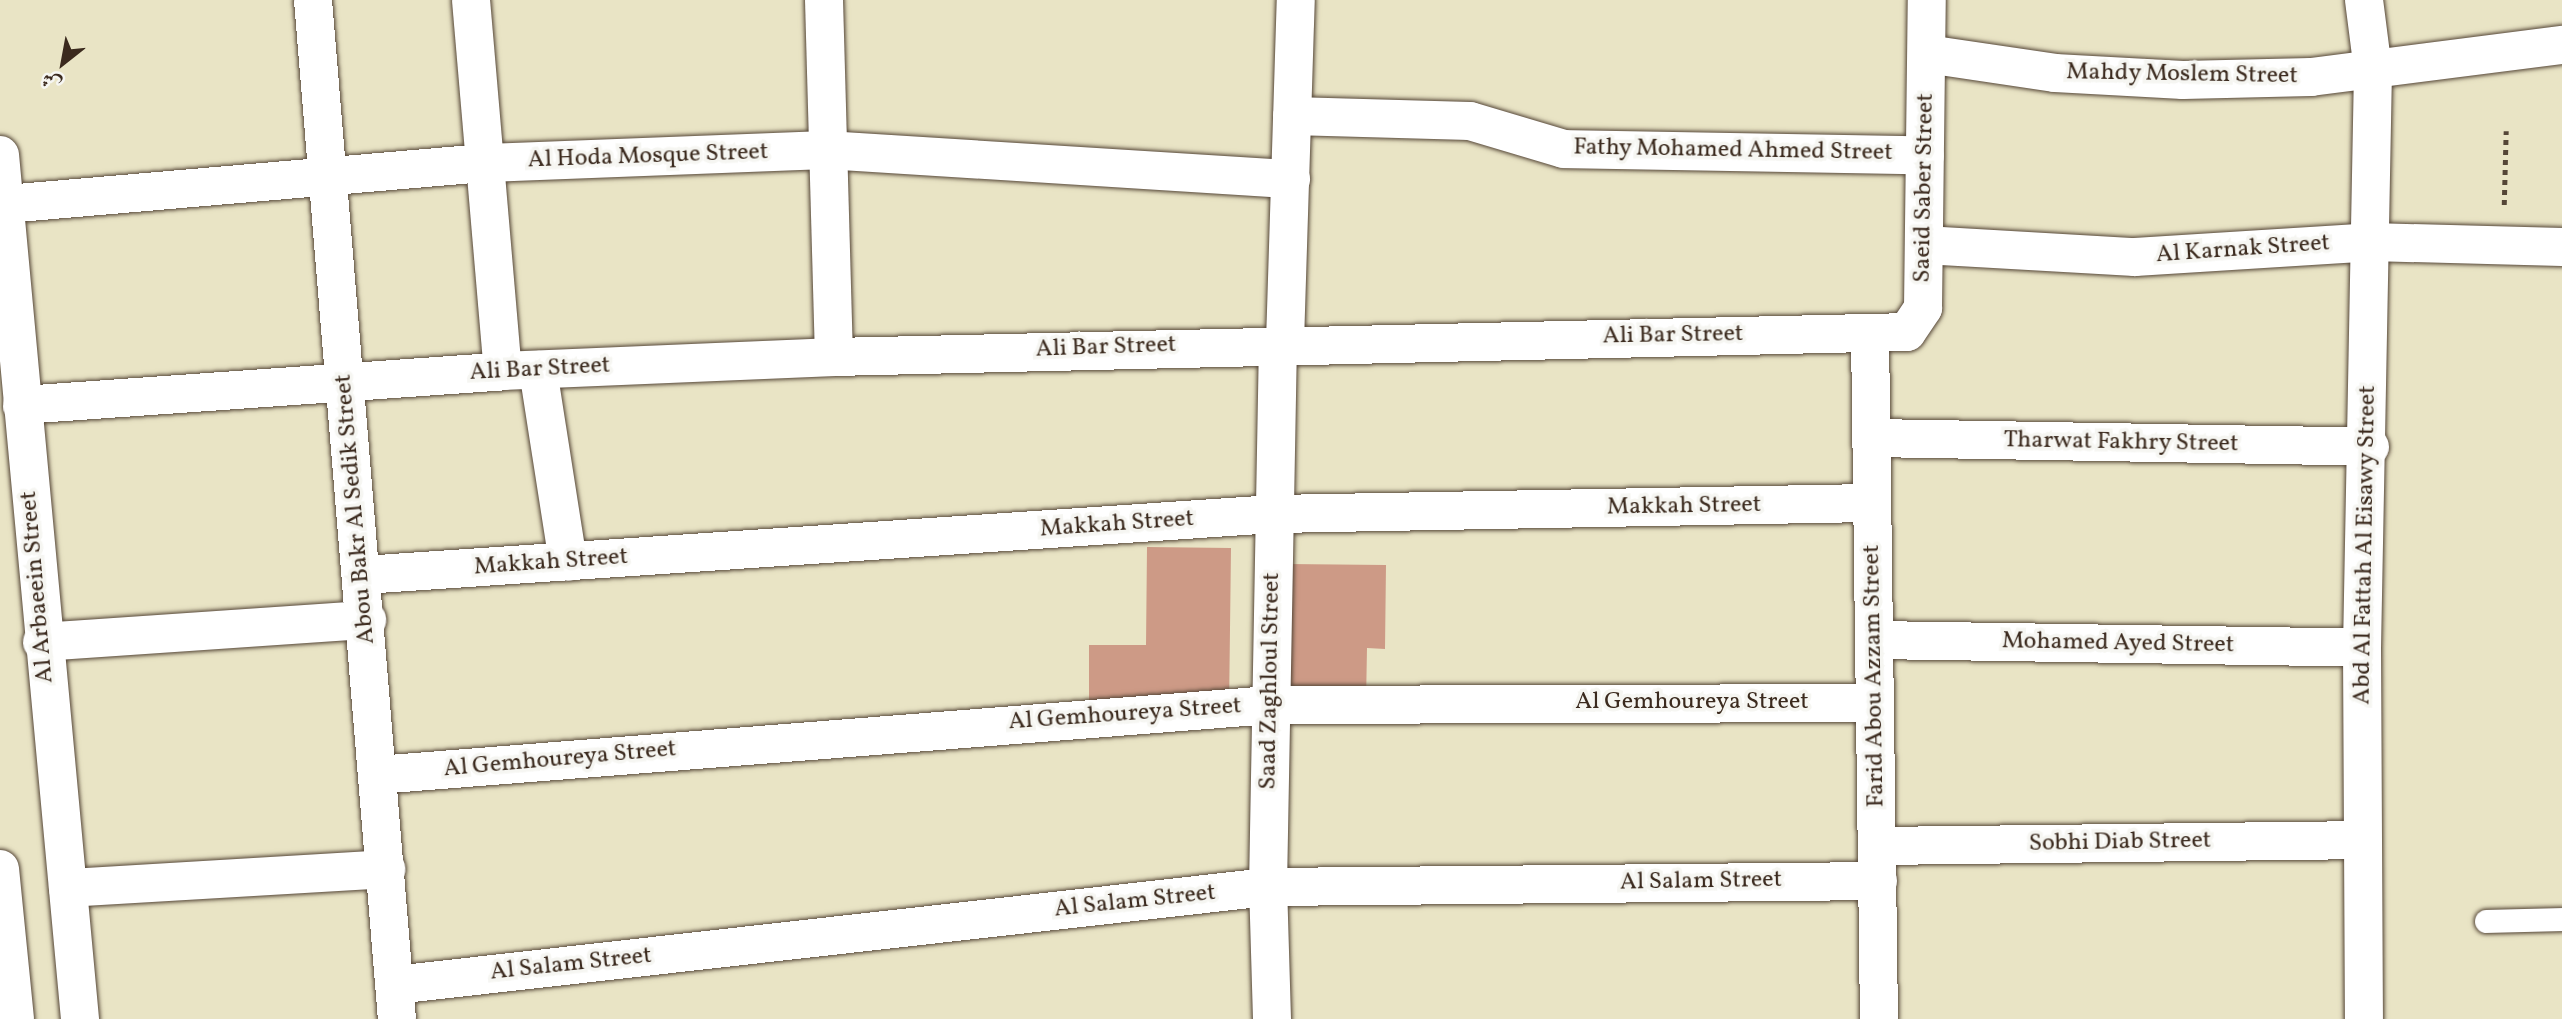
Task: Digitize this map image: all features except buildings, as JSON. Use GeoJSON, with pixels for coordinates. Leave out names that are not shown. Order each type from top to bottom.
{"type":"FeatureCollection","features":[{"type":"Feature","properties":{"kind":"street","name":"Abou Bakr Al Sedik Street"},"geometry":{"type":"LineString","coordinates":[[313,0],[331,178],[343,382],[367,620],[396,1002]]}},
{"type":"Feature","properties":{"kind":"street"},"geometry":{"type":"LineString","coordinates":[[471,0],[487,163],[521,371],[568,562]]}},
{"type":"Feature","properties":{"kind":"street"},"geometry":{"type":"LineString","coordinates":[[824,0],[826,150],[834,357]]}},
{"type":"Feature","properties":{"kind":"street","name":"Saad Zaghloul Street"},"geometry":{"type":"LineString","coordinates":[[1272,1019],[1268,887],[1270,705],[1281,342],[1291,179],[1296,0]]}},
{"type":"Feature","properties":{"kind":"street","name":"Saeid Saber Street"},"geometry":{"type":"LineString","coordinates":[[1870,333],[1906,332],[1921,318],[1927,0]]}},
{"type":"Feature","properties":{"kind":"street","name":"Abd Al Fattah Al Eisawy Street"},"geometry":{"type":"LineString","coordinates":[[2364,0],[2373,70],[2370,447],[2362,648],[2364,1019]]}},
{"type":"Feature","properties":{"kind":"street","name":"Mahdy Moslem Street"},"geometry":{"type":"LineString","coordinates":[[1927,54],[2054,73],[2183,80],[2373,70],[2562,45]]}},
{"type":"Feature","properties":{"kind":"street","name":"Fathy Mohamed Ahmed Street"},"geometry":{"type":"LineString","coordinates":[[1292,116],[1470,121],[1564,149],[1925,155]]}},
{"type":"Feature","properties":{"kind":"street","name":"Al Hoda Mosque Street"},"geometry":{"type":"LineString","coordinates":[[6,204],[487,163],[826,150],[1291,179]]}},
{"type":"Feature","properties":{"kind":"street","name":"Al Arbaeein Street"},"geometry":{"type":"LineString","coordinates":[[0,155],[41,642],[80,1019]]}},
{"type":"Feature","properties":{"kind":"street","name":"Al Karnak Street"},"geometry":{"type":"LineString","coordinates":[[1924,245],[2135,257],[2371,242],[2562,247]]}},
{"type":"Feature","properties":{"kind":"street","name":"Ali Bar Street"},"geometry":{"type":"LineString","coordinates":[[22,405],[521,371],[834,357],[1281,342],[1870,333]]}},
{"type":"Feature","properties":{"kind":"street","name":"Farid Abou Azzam Street"},"geometry":{"type":"LineString","coordinates":[[1870,333],[1879,1019]]}},
{"type":"Feature","properties":{"kind":"street","name":"Tharwat Fakhry Street"},"geometry":{"type":"LineString","coordinates":[[1872,438],[2370,447]]}},
{"type":"Feature","properties":{"kind":"street","name":"Makkah Street"},"geometry":{"type":"LineString","coordinates":[[363,575],[1275,514],[1872,503]]}},
{"type":"Feature","properties":{"kind":"street"},"geometry":{"type":"LineString","coordinates":[[41,642],[367,620]]}},
{"type":"Feature","properties":{"kind":"street","name":"Mohamed Ayed Street"},"geometry":{"type":"LineString","coordinates":[[1875,640],[2362,648]]}},
{"type":"Feature","properties":{"kind":"street","name":"Al Gemhoureya Street"},"geometry":{"type":"LineString","coordinates":[[377,775],[1270,705],[1875,703]]}},
{"type":"Feature","properties":{"kind":"street","name":"Sobhi Diab Street"},"geometry":{"type":"LineString","coordinates":[[1878,863],[2361,840]]}},
{"type":"Feature","properties":{"kind":"street","name":"Al Salam Street"},"geometry":{"type":"LineString","coordinates":[[396,1002],[1268,887],[1878,863]]}},
{"type":"Feature","properties":{"kind":"street"},"geometry":{"type":"LineString","coordinates":[[68,888],[386,869]]}},
{"type":"Feature","properties":{"kind":"street"},"geometry":{"type":"LineString","coordinates":[[0,870],[15,1019]]}},
{"type":"Feature","properties":{"kind":"lane"},"geometry":{"type":"LineString","coordinates":[[2486,921],[2562,919]]}},
{"type":"Feature","properties":{"kind":"path"},"geometry":{"type":"LineString","coordinates":[[2503,244],[2506,131]]}}]}
